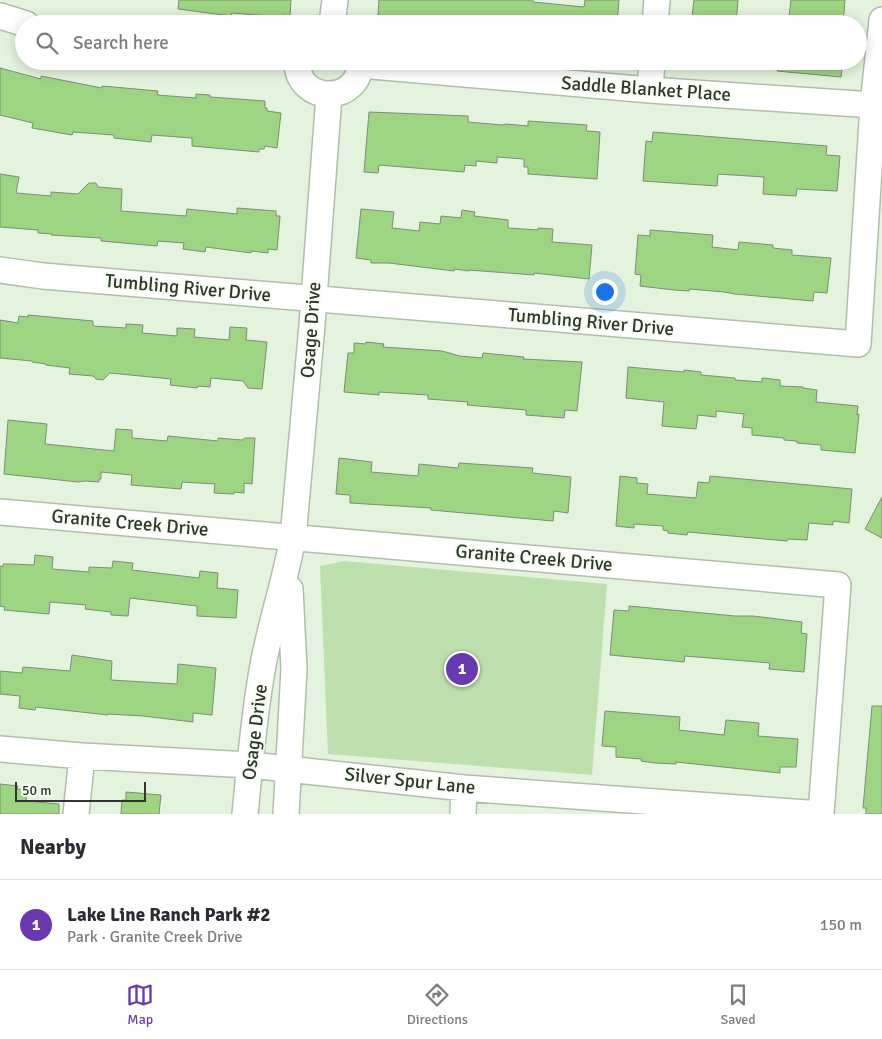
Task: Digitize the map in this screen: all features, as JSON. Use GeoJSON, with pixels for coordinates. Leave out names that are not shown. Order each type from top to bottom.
{"type":"FeatureCollection","features":[{"type":"Feature","properties":{"kind":"street"},"geometry":{"type":"LineString","coordinates":[[333,15],[334,0]]}},
{"type":"Feature","properties":{"kind":"street"},"geometry":{"type":"LineString","coordinates":[[656,15],[657,0]]}},
{"type":"Feature","properties":{"kind":"street"},"geometry":{"type":"LineString","coordinates":[[3,11],[15,18]]}},
{"type":"Feature","properties":{"kind":"street","name":"Tumbling River Drive"},"geometry":{"type":"LineString","coordinates":[[0,270],[43,276],[858,344],[873,105],[882,20]]}},
{"type":"Feature","properties":{"kind":"street"},"geometry":{"type":"LineString","coordinates":[[299,70],[305,84],[312,90],[320,94],[329,95],[347,89],[359,70]]}},
{"type":"Feature","properties":{"kind":"street","name":"Saddle Blanket Place"},"geometry":{"type":"LineString","coordinates":[[435,70],[650,90],[873,105]]}},
{"type":"Feature","properties":{"kind":"street"},"geometry":{"type":"LineString","coordinates":[[650,90],[651,70]]}},
{"type":"Feature","properties":{"kind":"street","name":"Osage Drive"},"geometry":{"type":"LineString","coordinates":[[246,814],[250,764],[263,664],[293,538],[329,95]]}},
{"type":"Feature","properties":{"kind":"street","name":"Granite Creek Drive"},"geometry":{"type":"LineString","coordinates":[[0,512],[838,585],[820,814]]}},
{"type":"Feature","properties":{"kind":"street","name":"Osage Drive"},"geometry":{"type":"LineString","coordinates":[[286,814],[294,669],[288,564]]}},
{"type":"Feature","properties":{"kind":"street","name":"Silver Spur Lane"},"geometry":{"type":"LineString","coordinates":[[0,749],[82,756],[250,764],[464,788],[820,814]]}},
{"type":"Feature","properties":{"kind":"street"},"geometry":{"type":"LineString","coordinates":[[76,814],[82,756]]}},
{"type":"Feature","properties":{"kind":"street"},"geometry":{"type":"LineString","coordinates":[[463,814],[464,788]]}},
{"type":"Feature","properties":{"kind":"green space"},"geometry":{"type":"Polygon","coordinates":[[[344,561],[607,584],[592,775],[328,754],[320,566],[344,561]]]}},
{"type":"Feature","properties":{"kind":"building"},"geometry":{"type":"Polygon","coordinates":[[[179,0],[291,0],[290,15],[232,13],[231,15],[223,15],[178,9],[179,0]]]}},
{"type":"Feature","properties":{"kind":"building"},"geometry":{"type":"Polygon","coordinates":[[[379,0],[533,0],[533,2],[584,7],[585,0],[619,0],[618,15],[378,15],[379,0]]]}},
{"type":"Feature","properties":{"kind":"building"},"geometry":{"type":"Polygon","coordinates":[[[694,0],[738,0],[737,15],[692,15],[694,0]]]}},
{"type":"Feature","properties":{"kind":"building"},"geometry":{"type":"Polygon","coordinates":[[[791,0],[845,0],[844,15],[789,15],[791,0]]]}},
{"type":"Feature","properties":{"kind":"building"},"geometry":{"type":"Polygon","coordinates":[[[0,68],[41,79],[41,76],[102,88],[102,86],[158,91],[157,95],[196,98],[196,94],[210,95],[210,97],[265,101],[267,111],[281,113],[277,148],[265,146],[264,149],[259,149],[259,152],[192,146],[192,138],[152,135],[151,142],[114,138],[114,135],[73,132],[72,135],[32,128],[33,123],[0,115],[0,68]]]}},
{"type":"Feature","properties":{"kind":"building"},"geometry":{"type":"Polygon","coordinates":[[[777,70],[842,70],[841,77],[777,70]]]}},
{"type":"Feature","properties":{"kind":"building"},"geometry":{"type":"Polygon","coordinates":[[[369,112],[468,116],[468,122],[502,125],[528,126],[528,121],[587,125],[586,131],[600,132],[597,179],[528,174],[528,167],[524,167],[524,159],[497,157],[497,163],[476,161],[476,166],[465,165],[464,172],[379,165],[378,173],[364,172],[369,112]]]}},
{"type":"Feature","properties":{"kind":"building"},"geometry":{"type":"Polygon","coordinates":[[[653,132],[827,146],[826,155],[840,156],[837,191],[797,189],[796,196],[763,194],[764,177],[718,174],[717,186],[643,181],[646,141],[652,142],[653,132]]]}},
{"type":"Feature","properties":{"kind":"building"},"geometry":{"type":"Polygon","coordinates":[[[0,174],[19,177],[16,193],[51,196],[51,192],[78,194],[89,183],[96,183],[98,187],[122,189],[121,211],[186,216],[187,209],[237,214],[237,208],[276,211],[276,216],[280,216],[277,250],[268,249],[268,253],[251,251],[251,253],[206,247],[205,252],[183,249],[184,243],[158,241],[157,246],[101,241],[101,238],[51,235],[38,233],[38,230],[0,227],[0,174]]]}},
{"type":"Feature","properties":{"kind":"building"},"geometry":{"type":"Polygon","coordinates":[[[361,209],[394,212],[392,228],[419,231],[420,222],[440,224],[441,216],[461,218],[462,210],[475,212],[474,216],[508,220],[508,228],[553,229],[552,242],[592,245],[589,279],[534,273],[534,275],[454,269],[454,271],[389,263],[371,263],[371,260],[356,258],[361,209]]]}},
{"type":"Feature","properties":{"kind":"building"},"geometry":{"type":"Polygon","coordinates":[[[650,230],[713,235],[712,247],[738,250],[739,242],[773,245],[773,248],[792,250],[792,255],[831,258],[827,293],[814,292],[813,301],[640,286],[641,275],[635,274],[638,235],[650,236],[650,230]]]}},
{"type":"Feature","properties":{"kind":"building"},"geometry":{"type":"Polygon","coordinates":[[[28,315],[93,321],[93,326],[126,328],[126,324],[143,325],[142,333],[177,336],[177,328],[195,329],[194,337],[229,340],[230,327],[247,328],[246,340],[267,342],[262,389],[248,388],[243,381],[211,378],[210,387],[198,386],[197,388],[170,385],[171,379],[110,373],[103,380],[96,379],[93,376],[69,374],[70,368],[32,361],[0,358],[0,320],[18,323],[19,316],[28,317],[28,315]]]}},
{"type":"Feature","properties":{"kind":"building"},"geometry":{"type":"Polygon","coordinates":[[[366,342],[384,344],[383,347],[442,351],[460,356],[482,358],[483,353],[524,357],[523,359],[582,362],[577,411],[565,410],[564,418],[526,415],[526,410],[467,405],[468,402],[428,399],[428,395],[379,392],[379,395],[344,392],[348,353],[354,353],[354,343],[366,344],[366,342]]]}},
{"type":"Feature","properties":{"kind":"building"},"geometry":{"type":"Polygon","coordinates":[[[628,367],[701,372],[701,375],[735,378],[735,380],[762,382],[762,378],[780,380],[780,386],[817,390],[816,402],[858,406],[857,415],[859,414],[855,453],[821,450],[821,445],[797,443],[797,441],[784,440],[784,438],[752,435],[752,428],[742,427],[744,414],[716,411],[716,417],[698,415],[696,429],[662,426],[664,402],[626,398],[628,367]]]}},
{"type":"Feature","properties":{"kind":"building"},"geometry":{"type":"Polygon","coordinates":[[[8,420],[47,424],[45,444],[114,451],[116,429],[132,430],[132,438],[167,441],[168,436],[218,441],[218,438],[242,440],[245,438],[255,438],[252,484],[244,483],[244,493],[234,492],[234,494],[214,493],[215,484],[182,482],[181,489],[131,485],[132,475],[101,472],[99,482],[78,482],[4,474],[8,420]]]}},
{"type":"Feature","properties":{"kind":"building"},"geometry":{"type":"Polygon","coordinates":[[[339,458],[372,462],[371,472],[418,476],[419,464],[458,468],[459,463],[533,468],[532,473],[571,477],[568,513],[554,511],[553,521],[431,510],[431,508],[350,503],[350,495],[336,494],[339,458]]]}},
{"type":"Feature","properties":{"kind":"building"},"geometry":{"type":"Polygon","coordinates":[[[620,476],[637,478],[637,483],[648,484],[647,494],[696,498],[698,482],[709,483],[710,476],[852,489],[849,523],[833,521],[833,525],[809,523],[807,540],[788,539],[787,541],[688,532],[687,535],[668,533],[668,531],[663,530],[663,526],[634,524],[634,528],[616,526],[620,476]]]}},
{"type":"Feature","properties":{"kind":"building"},"geometry":{"type":"Polygon","coordinates":[[[882,497],[882,538],[865,529],[882,497]]]}},
{"type":"Feature","properties":{"kind":"building"},"geometry":{"type":"Polygon","coordinates":[[[35,555],[53,557],[52,569],[89,572],[89,567],[112,568],[113,561],[133,563],[132,570],[199,578],[200,571],[218,573],[217,588],[238,590],[236,618],[197,616],[197,606],[130,598],[128,616],[111,615],[111,612],[85,609],[86,605],[50,602],[49,614],[4,610],[5,607],[0,606],[0,566],[3,567],[3,564],[34,565],[35,555]]]}},
{"type":"Feature","properties":{"kind":"building"},"geometry":{"type":"Polygon","coordinates":[[[629,606],[802,622],[801,633],[807,634],[804,672],[769,669],[770,663],[685,656],[684,662],[610,655],[614,610],[629,611],[629,606]]]}},
{"type":"Feature","properties":{"kind":"building"},"geometry":{"type":"Polygon","coordinates":[[[72,655],[112,661],[111,680],[177,684],[178,664],[216,668],[212,715],[193,713],[193,722],[36,707],[35,710],[19,708],[20,696],[0,694],[0,671],[22,673],[23,667],[70,671],[72,655]]]}},
{"type":"Feature","properties":{"kind":"building"},"geometry":{"type":"Polygon","coordinates":[[[872,706],[882,706],[882,814],[866,814],[866,808],[863,808],[872,706]]]}},
{"type":"Feature","properties":{"kind":"building"},"geometry":{"type":"Polygon","coordinates":[[[605,711],[680,717],[679,730],[724,735],[726,720],[759,723],[758,736],[798,739],[796,767],[780,767],[780,773],[676,762],[676,764],[655,763],[641,761],[642,759],[616,757],[616,747],[602,746],[605,711]]]}},
{"type":"Feature","properties":{"kind":"building"},"geometry":{"type":"Polygon","coordinates":[[[0,784],[18,786],[17,789],[27,790],[26,801],[59,804],[59,814],[0,814],[0,784]]]}},
{"type":"Feature","properties":{"kind":"building"},"geometry":{"type":"Polygon","coordinates":[[[126,792],[161,795],[159,814],[121,814],[122,800],[126,800],[126,792]]]}},
{"type":"Feature","properties":{"kind":"place","name":"Lake Line Ranch Park #2"},"geometry":{"type":"Point","coordinates":[462,669]}}]}
